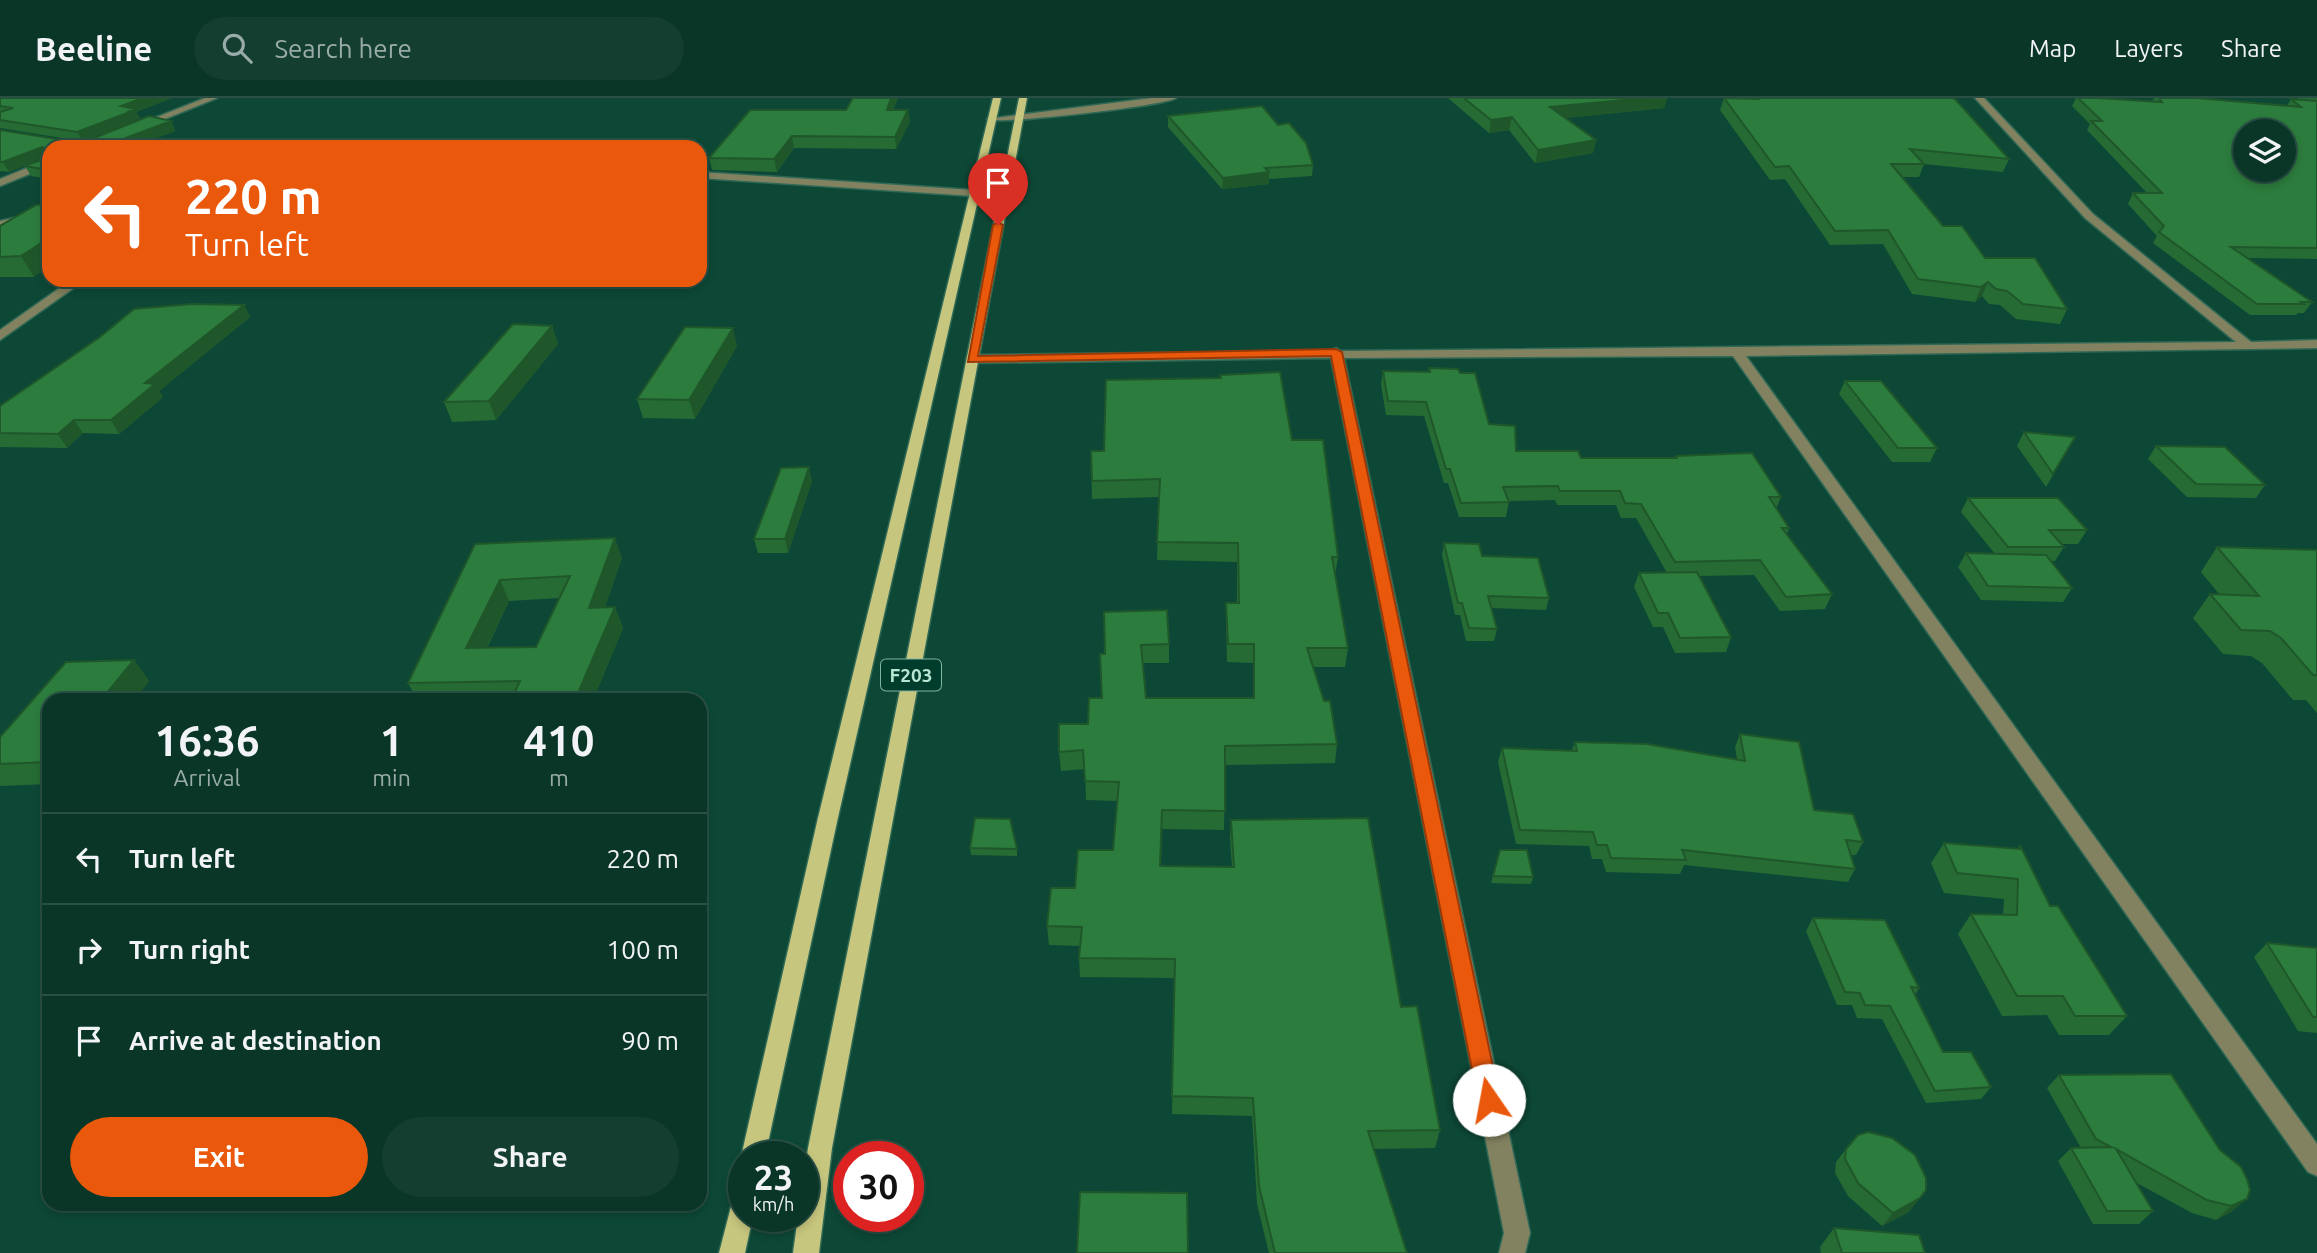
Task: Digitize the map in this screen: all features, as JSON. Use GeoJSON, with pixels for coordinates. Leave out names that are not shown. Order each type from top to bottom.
{"type":"FeatureCollection","features":[{"type":"Feature","properties":{"kind":"main road","name":"F203"},"geometry":{"type":"LineString","coordinates":[[757,1141],[827,822],[997,98]]}},
{"type":"Feature","properties":{"kind":"main road","name":"F203"},"geometry":{"type":"LineString","coordinates":[[806,1253],[820,1148],[1023,98]]}},
{"type":"Feature","properties":{"kind":"main road"},"geometry":{"type":"LineString","coordinates":[[732,1253],[737,1232]]}},
{"type":"Feature","properties":{"kind":"street"},"geometry":{"type":"LineString","coordinates":[[124,132],[213,98]]}},
{"type":"Feature","properties":{"kind":"street"},"geometry":{"type":"LineString","coordinates":[[992,119],[1019,118],[1172,98]]}},
{"type":"Feature","properties":{"kind":"street"},"geometry":{"type":"LineString","coordinates":[[1979,98],[2088,216],[2249,346]]}},
{"type":"Feature","properties":{"kind":"street"},"geometry":{"type":"LineString","coordinates":[[0,183],[42,165]]}},
{"type":"Feature","properties":{"kind":"street"},"geometry":{"type":"LineString","coordinates":[[707,175],[973,193]]}},
{"type":"Feature","properties":{"kind":"street"},"geometry":{"type":"LineString","coordinates":[[0,224],[42,215]]}},
{"type":"Feature","properties":{"kind":"street"},"geometry":{"type":"LineString","coordinates":[[0,336],[69,287]]}},
{"type":"Feature","properties":{"kind":"street"},"geometry":{"type":"LineString","coordinates":[[972,359],[1336,352],[1737,352],[2317,345]]}},
{"type":"Feature","properties":{"kind":"street"},"geometry":{"type":"LineString","coordinates":[[1336,352],[1517,1233],[1512,1253]]}},
{"type":"Feature","properties":{"kind":"street"},"geometry":{"type":"LineString","coordinates":[[1737,352],[2317,1164]]}},
{"type":"Feature","properties":{"kind":"building"},"geometry":{"type":"Polygon","coordinates":[[[0,98],[143,98],[121,106],[135,109],[127,112],[130,112],[77,132],[0,120],[0,112],[13,108],[0,106],[0,98]]]}},
{"type":"Feature","properties":{"kind":"building"},"geometry":{"type":"Polygon","coordinates":[[[853,98],[891,98],[887,110],[908,110],[895,137],[792,136],[774,159],[709,158],[750,110],[846,110],[853,98]]]}},
{"type":"Feature","properties":{"kind":"building"},"geometry":{"type":"Polygon","coordinates":[[[1464,98],[1645,98],[1550,107],[1596,140],[1538,150],[1512,117],[1491,120],[1464,98]]]}},
{"type":"Feature","properties":{"kind":"building"},"geometry":{"type":"Polygon","coordinates":[[[1724,98],[1955,99],[2009,159],[1910,149],[1924,164],[1891,164],[1943,226],[1962,226],[1985,258],[2035,258],[2067,309],[2023,304],[2007,291],[1996,289],[1988,282],[1981,287],[1918,279],[1888,230],[1835,231],[1789,166],[1775,167],[1724,98]]]}},
{"type":"Feature","properties":{"kind":"building"},"geometry":{"type":"Polygon","coordinates":[[[2078,98],[2162,102],[2159,98],[2197,98],[2301,107],[2291,99],[2317,101],[2317,248],[2231,247],[2312,302],[2257,304],[2159,232],[2164,226],[2133,193],[2162,193],[2091,121],[2102,121],[2078,98]]]}},
{"type":"Feature","properties":{"kind":"building"},"geometry":{"type":"Polygon","coordinates":[[[1262,106],[1278,125],[1289,123],[1306,143],[1313,165],[1265,168],[1269,172],[1223,178],[1168,116],[1262,106]]]}},
{"type":"Feature","properties":{"kind":"building"},"geometry":{"type":"Polygon","coordinates":[[[149,116],[171,121],[121,140],[89,140],[149,116]]]}},
{"type":"Feature","properties":{"kind":"building"},"geometry":{"type":"Polygon","coordinates":[[[0,130],[63,140],[42,140],[42,147],[0,162],[0,130]]]}},
{"type":"Feature","properties":{"kind":"building"},"geometry":{"type":"Polygon","coordinates":[[[42,160],[42,169],[25,166],[42,160]]]}},
{"type":"Feature","properties":{"kind":"building"},"geometry":{"type":"Polygon","coordinates":[[[36,205],[42,205],[42,242],[21,256],[0,257],[0,226],[36,205]]]}},
{"type":"Feature","properties":{"kind":"building"},"geometry":{"type":"Polygon","coordinates":[[[192,304],[244,305],[145,383],[155,384],[111,420],[74,420],[58,434],[0,433],[0,406],[100,337],[134,309],[192,304]]]}},
{"type":"Feature","properties":{"kind":"building"},"geometry":{"type":"Polygon","coordinates":[[[513,324],[552,326],[489,401],[444,402],[513,324]]]}},
{"type":"Feature","properties":{"kind":"building"},"geometry":{"type":"Polygon","coordinates":[[[685,327],[733,328],[689,400],[637,399],[685,327]]]}},
{"type":"Feature","properties":{"kind":"building"},"geometry":{"type":"Polygon","coordinates":[[[1429,368],[1458,369],[1460,373],[1475,373],[1489,424],[1515,426],[1516,451],[1578,451],[1581,458],[1677,458],[1676,456],[1752,453],[1781,497],[1769,497],[1789,528],[1782,528],[1832,594],[1786,597],[1760,560],[1675,562],[1641,504],[1625,503],[1620,491],[1560,491],[1558,486],[1503,487],[1509,502],[1461,503],[1450,469],[1446,469],[1426,402],[1388,401],[1383,371],[1430,372],[1429,368]]]}},
{"type":"Feature","properties":{"kind":"building"},"geometry":{"type":"Polygon","coordinates":[[[1280,372],[1292,440],[1323,440],[1338,557],[1332,557],[1348,648],[1307,648],[1324,701],[1330,701],[1337,744],[1225,746],[1225,811],[1162,810],[1160,866],[1234,867],[1231,820],[1368,818],[1401,1007],[1417,1006],[1440,1130],[1368,1131],[1407,1253],[1275,1253],[1259,1186],[1253,1098],[1172,1096],[1175,959],[1079,958],[1082,927],[1047,926],[1051,888],[1075,888],[1078,850],[1113,850],[1119,782],[1085,781],[1083,750],[1059,752],[1059,724],[1088,724],[1089,698],[1102,698],[1100,654],[1105,654],[1104,612],[1167,610],[1169,644],[1141,645],[1146,698],[1254,698],[1254,644],[1228,644],[1226,603],[1239,603],[1238,543],[1157,542],[1160,479],[1092,481],[1091,451],[1104,451],[1106,380],[1221,378],[1220,375],[1280,372]]]}},
{"type":"Feature","properties":{"kind":"building"},"geometry":{"type":"Polygon","coordinates":[[[1845,381],[1881,381],[1937,448],[1898,448],[1845,381]]]}},
{"type":"Feature","properties":{"kind":"building"},"geometry":{"type":"Polygon","coordinates":[[[2024,432],[2075,437],[2053,474],[2024,432]]]}},
{"type":"Feature","properties":{"kind":"building"},"geometry":{"type":"Polygon","coordinates":[[[2156,446],[2225,447],[2265,485],[2196,484],[2156,446]]]}},
{"type":"Feature","properties":{"kind":"building"},"geometry":{"type":"Polygon","coordinates":[[[809,467],[785,539],[754,539],[781,468],[809,467]]]}},
{"type":"Feature","properties":{"kind":"building"},"geometry":{"type":"Polygon","coordinates":[[[1968,498],[2058,498],[2087,530],[2049,530],[2064,547],[2008,547],[1968,498]]]}},
{"type":"Feature","properties":{"kind":"building"},"geometry":{"type":"Polygon","coordinates":[[[615,538],[589,608],[615,607],[578,693],[514,693],[520,681],[408,683],[475,544],[615,538]],[[570,576],[500,580],[466,648],[536,647],[570,576]]]}},
{"type":"Feature","properties":{"kind":"building"},"geometry":{"type":"Polygon","coordinates":[[[1444,543],[1479,544],[1482,556],[1538,558],[1549,598],[1488,596],[1497,629],[1469,628],[1462,603],[1458,603],[1444,543]]]}},
{"type":"Feature","properties":{"kind":"building"},"geometry":{"type":"Polygon","coordinates":[[[2217,547],[2317,550],[2317,675],[2313,675],[2281,638],[2270,631],[2241,630],[2210,594],[2259,596],[2217,547]]]}},
{"type":"Feature","properties":{"kind":"building"},"geometry":{"type":"Polygon","coordinates":[[[1966,553],[2046,555],[2072,588],[1988,586],[1966,553]]]}},
{"type":"Feature","properties":{"kind":"building"},"geometry":{"type":"Polygon","coordinates":[[[1697,572],[1731,637],[1680,638],[1668,613],[1658,613],[1639,573],[1697,572]]]}},
{"type":"Feature","properties":{"kind":"building"},"geometry":{"type":"Polygon","coordinates":[[[134,660],[107,693],[42,693],[42,762],[0,764],[0,737],[66,662],[134,660]]]}},
{"type":"Feature","properties":{"kind":"building"},"geometry":{"type":"Polygon","coordinates":[[[1740,734],[1799,742],[1814,810],[1853,814],[1863,842],[1846,840],[1855,869],[1682,850],[1686,860],[1611,858],[1607,845],[1597,845],[1593,832],[1520,830],[1502,748],[1577,751],[1575,742],[1647,744],[1745,761],[1740,734]]]}},
{"type":"Feature","properties":{"kind":"building"},"geometry":{"type":"Polygon","coordinates":[[[975,818],[1010,819],[1017,849],[970,848],[975,818]]]}},
{"type":"Feature","properties":{"kind":"building"},"geometry":{"type":"Polygon","coordinates":[[[1944,843],[2020,849],[2020,845],[2050,906],[2058,906],[2127,1016],[2075,1016],[2063,996],[2017,996],[1971,914],[2017,915],[2018,879],[1957,873],[1944,843]]]}},
{"type":"Feature","properties":{"kind":"building"},"geometry":{"type":"Polygon","coordinates":[[[1500,850],[1527,850],[1533,877],[1493,876],[1500,850]]]}},
{"type":"Feature","properties":{"kind":"building"},"geometry":{"type":"Polygon","coordinates":[[[1813,918],[1885,920],[1919,988],[1911,987],[1943,1052],[1971,1052],[1991,1087],[1935,1091],[1890,1006],[1865,1005],[1860,993],[1845,992],[1813,918]]]}},
{"type":"Feature","properties":{"kind":"building"},"geometry":{"type":"Polygon","coordinates":[[[2267,943],[2317,948],[2317,1017],[2313,1017],[2267,943]]]}},
{"type":"Feature","properties":{"kind":"building"},"geometry":{"type":"Polygon","coordinates":[[[2171,1074],[2220,1150],[2241,1167],[2250,1190],[2247,1199],[2231,1206],[2207,1200],[2116,1149],[2153,1211],[2107,1211],[2071,1148],[2111,1147],[2096,1139],[2059,1075],[2171,1074]]]}},
{"type":"Feature","properties":{"kind":"building"},"geometry":{"type":"Polygon","coordinates":[[[1868,1132],[1892,1138],[1915,1155],[1926,1178],[1926,1190],[1920,1198],[1893,1213],[1858,1183],[1845,1159],[1846,1149],[1858,1135],[1868,1132]]]}},
{"type":"Feature","properties":{"kind":"building"},"geometry":{"type":"Polygon","coordinates":[[[1080,1192],[1187,1193],[1188,1253],[1077,1253],[1080,1192]]]}},
{"type":"Feature","properties":{"kind":"building"},"geometry":{"type":"Polygon","coordinates":[[[1834,1228],[1919,1235],[1925,1253],[1842,1253],[1834,1228]]]}},
{"type":"Feature","properties":{"kind":"route"},"geometry":{"type":"LineString","coordinates":[[998,225],[972,359],[1336,352],[1489,1100]]}}]}
